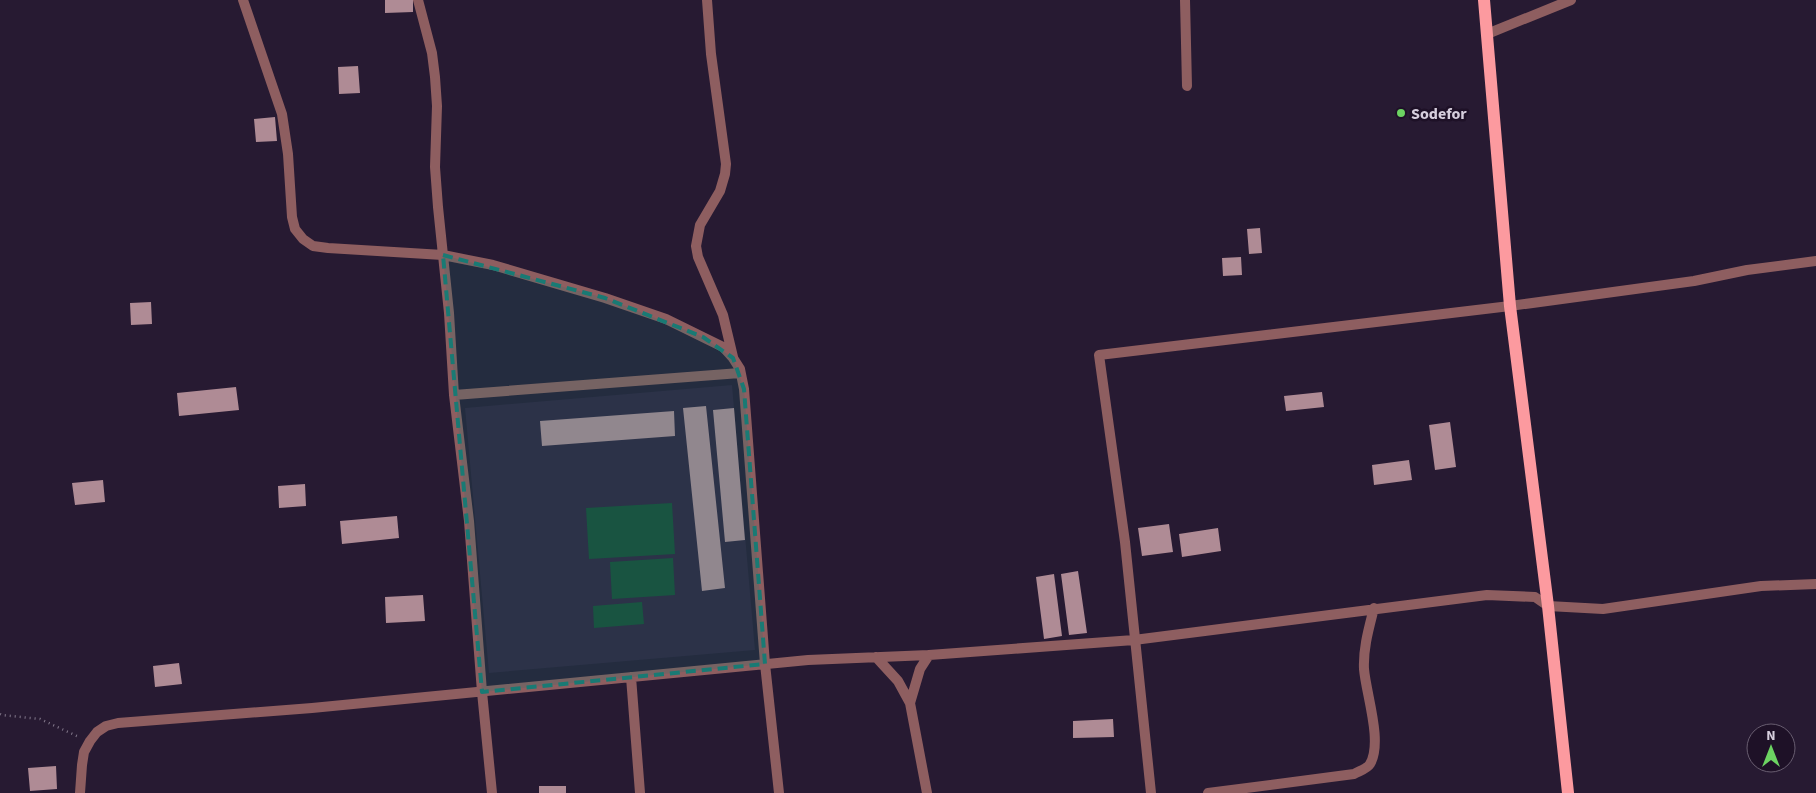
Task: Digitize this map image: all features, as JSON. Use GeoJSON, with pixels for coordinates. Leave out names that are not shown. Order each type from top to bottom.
{"type":"FeatureCollection","features":[{"type":"Feature","properties":{"kind":"main road"},"geometry":{"type":"LineString","coordinates":[[1484,0],[1510,306],[1548,606],[1568,793]]}},
{"type":"Feature","properties":{"kind":"street"},"geometry":{"type":"LineString","coordinates":[[243,0],[282,114],[288,154],[292,218],[295,229],[303,239],[313,246],[328,248],[443,255],[552,282],[666,319],[723,347],[733,358]]}},
{"type":"Feature","properties":{"kind":"street"},"geometry":{"type":"LineString","coordinates":[[418,0],[432,52],[435,77],[437,106],[435,166],[454,395],[469,521],[492,793]]}},
{"type":"Feature","properties":{"kind":"street"},"geometry":{"type":"LineString","coordinates":[[707,0],[711,54],[726,164],[720,191],[700,225],[696,246],[698,257],[723,315],[733,358],[740,373],[748,434],[766,664],[779,793]]}},
{"type":"Feature","properties":{"kind":"street"},"geometry":{"type":"LineString","coordinates":[[1185,0],[1187,86]]}},
{"type":"Feature","properties":{"kind":"street"},"geometry":{"type":"LineString","coordinates":[[1487,34],[1571,0]]}},
{"type":"Feature","properties":{"kind":"street"},"geometry":{"type":"LineString","coordinates":[[1151,793],[1134,640],[1126,542],[1099,356],[1694,282],[1747,270],[1816,262]]}},
{"type":"Feature","properties":{"kind":"street"},"geometry":{"type":"LineString","coordinates":[[454,395],[740,373]]}},
{"type":"Feature","properties":{"kind":"street"},"geometry":{"type":"LineString","coordinates":[[80,793],[84,752],[97,732],[106,726],[136,721],[312,708],[766,664],[929,655],[1134,640],[1488,594],[1535,598],[1548,606],[1603,609],[1761,586],[1816,584]]}},
{"type":"Feature","properties":{"kind":"street"},"geometry":{"type":"LineString","coordinates":[[1208,793],[1354,774],[1369,766],[1374,755],[1375,740],[1364,670],[1364,656],[1366,639],[1374,608]]}},
{"type":"Feature","properties":{"kind":"street"},"geometry":{"type":"LineString","coordinates":[[910,703],[920,669],[929,655]]}},
{"type":"Feature","properties":{"kind":"street"},"geometry":{"type":"LineString","coordinates":[[876,657],[898,681],[910,703],[927,793]]}},
{"type":"Feature","properties":{"kind":"street"},"geometry":{"type":"LineString","coordinates":[[631,677],[640,793]]}},
{"type":"Feature","properties":{"kind":"path"},"geometry":{"type":"LineString","coordinates":[[0,714],[40,719],[90,741]]}},
{"type":"Feature","properties":{"kind":"highlighted area"},"geometry":{"type":"Polygon","coordinates":[[[443,255],[605,298],[703,337],[733,358],[744,389],[765,664],[482,692],[443,255]]]}},
{"type":"Feature","properties":{"kind":"shaded area"},"geometry":{"type":"Polygon","coordinates":[[[732,385],[755,650],[489,673],[465,408],[732,385]]]}},
{"type":"Feature","properties":{"kind":"green space"},"geometry":{"type":"Polygon","coordinates":[[[672,503],[675,554],[589,559],[586,508],[672,503]]]}},
{"type":"Feature","properties":{"kind":"green space"},"geometry":{"type":"Polygon","coordinates":[[[673,558],[675,595],[612,599],[610,562],[673,558]]]}},
{"type":"Feature","properties":{"kind":"green space"},"geometry":{"type":"Polygon","coordinates":[[[642,602],[644,624],[594,628],[593,606],[642,602]]]}},
{"type":"Feature","properties":{"kind":"building"},"geometry":{"type":"Polygon","coordinates":[[[385,0],[413,0],[413,12],[385,13],[385,0]]]}},
{"type":"Feature","properties":{"kind":"building"},"geometry":{"type":"Polygon","coordinates":[[[358,66],[360,93],[339,94],[338,67],[358,66]]]}},
{"type":"Feature","properties":{"kind":"building"},"geometry":{"type":"Polygon","coordinates":[[[275,117],[277,141],[256,142],[254,119],[275,117]]]}},
{"type":"Feature","properties":{"kind":"building"},"geometry":{"type":"Polygon","coordinates":[[[1260,228],[1262,253],[1249,254],[1247,229],[1260,228]]]}},
{"type":"Feature","properties":{"kind":"building"},"geometry":{"type":"Polygon","coordinates":[[[1241,257],[1242,275],[1223,276],[1222,258],[1241,257]]]}},
{"type":"Feature","properties":{"kind":"building"},"geometry":{"type":"Polygon","coordinates":[[[151,302],[152,324],[131,325],[130,303],[151,302]]]}},
{"type":"Feature","properties":{"kind":"building"},"geometry":{"type":"Polygon","coordinates":[[[236,387],[239,410],[179,416],[177,393],[236,387]]]}},
{"type":"Feature","properties":{"kind":"building"},"geometry":{"type":"Polygon","coordinates":[[[1322,392],[1324,407],[1286,411],[1284,396],[1322,392]]]}},
{"type":"Feature","properties":{"kind":"building"},"geometry":{"type":"Polygon","coordinates":[[[706,406],[725,588],[702,591],[683,408],[706,406]]]}},
{"type":"Feature","properties":{"kind":"building"},"geometry":{"type":"Polygon","coordinates":[[[734,408],[745,540],[725,542],[713,410],[734,408]]]}},
{"type":"Feature","properties":{"kind":"building"},"geometry":{"type":"Polygon","coordinates":[[[674,411],[675,436],[542,446],[540,421],[674,411]]]}},
{"type":"Feature","properties":{"kind":"building"},"geometry":{"type":"Polygon","coordinates":[[[1450,422],[1456,467],[1435,470],[1429,425],[1450,422]]]}},
{"type":"Feature","properties":{"kind":"building"},"geometry":{"type":"Polygon","coordinates":[[[1409,460],[1412,480],[1374,485],[1372,465],[1409,460]]]}},
{"type":"Feature","properties":{"kind":"building"},"geometry":{"type":"Polygon","coordinates":[[[103,480],[105,502],[75,505],[72,483],[103,480]]]}},
{"type":"Feature","properties":{"kind":"building"},"geometry":{"type":"Polygon","coordinates":[[[305,484],[306,506],[279,508],[278,486],[305,484]]]}},
{"type":"Feature","properties":{"kind":"building"},"geometry":{"type":"Polygon","coordinates":[[[397,516],[399,538],[342,544],[340,521],[397,516]]]}},
{"type":"Feature","properties":{"kind":"building"},"geometry":{"type":"Polygon","coordinates":[[[1169,524],[1173,552],[1142,556],[1138,528],[1169,524]]]}},
{"type":"Feature","properties":{"kind":"building"},"geometry":{"type":"Polygon","coordinates":[[[1218,528],[1221,551],[1182,557],[1179,534],[1218,528]]]}},
{"type":"Feature","properties":{"kind":"building"},"geometry":{"type":"Polygon","coordinates":[[[1078,571],[1087,633],[1069,635],[1061,574],[1078,571]]]}},
{"type":"Feature","properties":{"kind":"building"},"geometry":{"type":"Polygon","coordinates":[[[1054,574],[1062,636],[1044,639],[1036,577],[1054,574]]]}},
{"type":"Feature","properties":{"kind":"building"},"geometry":{"type":"Polygon","coordinates":[[[423,595],[425,621],[386,623],[385,597],[423,595]]]}},
{"type":"Feature","properties":{"kind":"building"},"geometry":{"type":"Polygon","coordinates":[[[179,663],[182,684],[155,687],[153,666],[179,663]]]}},
{"type":"Feature","properties":{"kind":"building"},"geometry":{"type":"Polygon","coordinates":[[[1113,719],[1114,737],[1073,738],[1073,721],[1113,719]]]}},
{"type":"Feature","properties":{"kind":"building"},"geometry":{"type":"Polygon","coordinates":[[[56,766],[57,789],[30,791],[28,768],[56,766]]]}},
{"type":"Feature","properties":{"kind":"building"},"geometry":{"type":"Polygon","coordinates":[[[539,786],[566,786],[566,793],[539,793],[539,786]]]}},
{"type":"Feature","properties":{"kind":"place","name":"Sodefor"},"geometry":{"type":"Point","coordinates":[1401,113]}}]}
